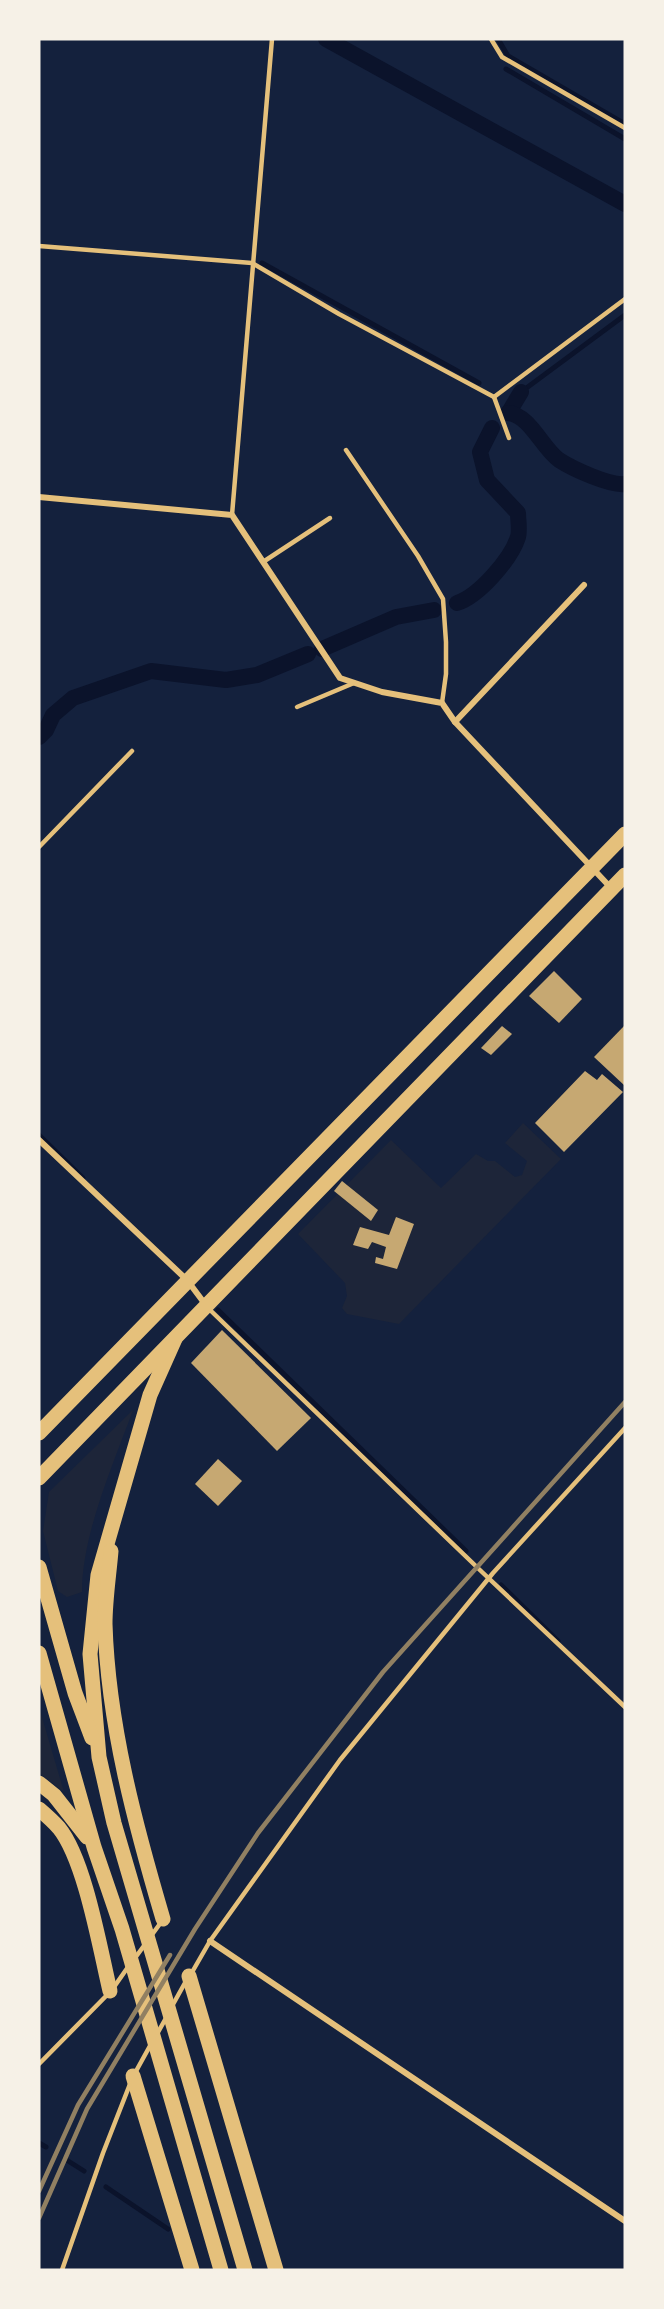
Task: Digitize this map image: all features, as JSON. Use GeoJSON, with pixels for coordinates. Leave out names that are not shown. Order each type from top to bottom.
{"type":"FeatureCollection","features":[{"type":"Feature","properties":{"kind":"main road"},"geometry":{"type":"LineString","coordinates":[[39,1433],[625,834]]}},
{"type":"Feature","properties":{"kind":"main road"},"geometry":{"type":"LineString","coordinates":[[39,1478],[625,875]]}},
{"type":"Feature","properties":{"kind":"main road"},"geometry":{"type":"LineString","coordinates":[[99,1757],[90,1654],[98,1575],[150,1395],[175,1339]]}},
{"type":"Feature","properties":{"kind":"main road"},"geometry":{"type":"LineString","coordinates":[[114,1519],[105,1623],[112,1702],[128,1788],[163,1919]]}},
{"type":"Feature","properties":{"kind":"main road"},"geometry":{"type":"LineString","coordinates":[[39,1567],[75,1693],[99,1757],[114,1823],[245,2270]]}},
{"type":"Feature","properties":{"kind":"main road"},"geometry":{"type":"LineString","coordinates":[[39,1653],[94,1847],[122,1929],[221,2270]]}},
{"type":"Feature","properties":{"kind":"main road"},"geometry":{"type":"LineString","coordinates":[[39,1783],[54,1794],[94,1847]]}},
{"type":"Feature","properties":{"kind":"main road"},"geometry":{"type":"LineString","coordinates":[[39,1809],[60,1829],[73,1852],[82,1877],[110,1991]]}},
{"type":"Feature","properties":{"kind":"main road"},"geometry":{"type":"LineString","coordinates":[[189,1976],[276,2270]]}},
{"type":"Feature","properties":{"kind":"main road"},"geometry":{"type":"LineString","coordinates":[[133,2076],[192,2270]]}},
{"type":"Feature","properties":{"kind":"street"},"geometry":{"type":"LineString","coordinates":[[39,497],[232,515],[340,678],[382,692],[442,703],[455,722],[612,889]]}},
{"type":"Feature","properties":{"kind":"street"},"geometry":{"type":"LineString","coordinates":[[455,722],[584,585]]}},
{"type":"Feature","properties":{"kind":"street"},"geometry":{"type":"LineString","coordinates":[[39,1140],[187,1280],[207,1307]]}},
{"type":"Feature","properties":{"kind":"street"},"geometry":{"type":"LineString","coordinates":[[210,1941],[625,2221]]}},
{"type":"Feature","properties":{"kind":"lane"},"geometry":{"type":"LineString","coordinates":[[232,515],[272,39]]}},
{"type":"Feature","properties":{"kind":"lane"},"geometry":{"type":"LineString","coordinates":[[491,39],[502,57],[625,128]]}},
{"type":"Feature","properties":{"kind":"lane"},"geometry":{"type":"LineString","coordinates":[[39,246],[252,262],[339,314],[494,397],[509,438]]}},
{"type":"Feature","properties":{"kind":"lane"},"geometry":{"type":"LineString","coordinates":[[494,397],[625,299]]}},
{"type":"Feature","properties":{"kind":"lane"},"geometry":{"type":"LineString","coordinates":[[346,450],[418,556],[443,598],[446,653],[442,703]]}},
{"type":"Feature","properties":{"kind":"lane"},"geometry":{"type":"LineString","coordinates":[[263,562],[330,518]]}},
{"type":"Feature","properties":{"kind":"lane"},"geometry":{"type":"LineString","coordinates":[[297,707],[354,683]]}},
{"type":"Feature","properties":{"kind":"lane"},"geometry":{"type":"LineString","coordinates":[[39,848],[132,751]]}},
{"type":"Feature","properties":{"kind":"lane"},"geometry":{"type":"LineString","coordinates":[[207,1307],[625,1707]]}},
{"type":"Feature","properties":{"kind":"lane"},"geometry":{"type":"LineString","coordinates":[[62,2270],[133,2076],[210,1941],[340,1760],[489,1579],[625,1428]]}},
{"type":"Feature","properties":{"kind":"lane"},"geometry":{"type":"LineString","coordinates":[[39,2064],[110,1991],[163,1919]]}},
{"type":"Feature","properties":{"kind":"shaded area"},"geometry":{"type":"Polygon","coordinates":[[[523,1123],[561,1159],[399,1324],[347,1314],[342,1308],[347,1296],[345,1283],[298,1234],[391,1140],[441,1188],[476,1154],[488,1161],[495,1161],[515,1177],[522,1175],[527,1161],[505,1143],[523,1123]]]}},
{"type":"Feature","properties":{"kind":"shaded area"},"geometry":{"type":"Polygon","coordinates":[[[133,1410],[93,1523],[83,1570],[82,1592],[67,1597],[58,1591],[43,1531],[49,1492],[133,1410]]]}},
{"type":"Feature","properties":{"kind":"shaded area"},"geometry":{"type":"Polygon","coordinates":[[[39,1707],[64,1792],[39,1773],[39,1707]]]}},
{"type":"Feature","properties":{"kind":"building"},"geometry":{"type":"Polygon","coordinates":[[[554,971],[582,999],[559,1023],[529,996],[554,971]]]}},
{"type":"Feature","properties":{"kind":"building"},"geometry":{"type":"Polygon","coordinates":[[[625,1025],[625,1086],[594,1057],[625,1025]]]}},
{"type":"Feature","properties":{"kind":"building"},"geometry":{"type":"Polygon","coordinates":[[[502,1026],[512,1034],[491,1055],[481,1048],[502,1026]]]}},
{"type":"Feature","properties":{"kind":"building"},"geometry":{"type":"Polygon","coordinates":[[[585,1071],[597,1080],[602,1074],[623,1092],[564,1152],[535,1123],[585,1071]]]}},
{"type":"Feature","properties":{"kind":"building"},"geometry":{"type":"Polygon","coordinates":[[[342,1181],[378,1210],[371,1221],[334,1191],[342,1181]]]}},
{"type":"Feature","properties":{"kind":"building"},"geometry":{"type":"Polygon","coordinates":[[[396,1217],[414,1224],[397,1269],[375,1263],[376,1257],[383,1259],[386,1247],[372,1242],[368,1249],[353,1245],[360,1227],[389,1235],[396,1217]]]}},
{"type":"Feature","properties":{"kind":"building"},"geometry":{"type":"Polygon","coordinates":[[[222,1330],[311,1418],[277,1451],[191,1363],[222,1330]]]}},
{"type":"Feature","properties":{"kind":"building"},"geometry":{"type":"Polygon","coordinates":[[[218,1459],[242,1481],[218,1506],[195,1484],[218,1459]]]}},
{"type":"Feature","properties":{"kind":"waterway"},"geometry":{"type":"LineString","coordinates":[[326,39],[625,204]]}},
{"type":"Feature","properties":{"kind":"waterway"},"geometry":{"type":"LineString","coordinates":[[498,39],[508,56],[625,124]]}},
{"type":"Feature","properties":{"kind":"waterway"},"geometry":{"type":"LineString","coordinates":[[506,69],[625,139]]}},
{"type":"Feature","properties":{"kind":"waterway"},"geometry":{"type":"LineString","coordinates":[[262,263],[479,383]]}},
{"type":"Feature","properties":{"kind":"waterway"},"geometry":{"type":"LineString","coordinates":[[521,392],[625,315]]}},
{"type":"Feature","properties":{"kind":"waterway"},"geometry":{"type":"LineString","coordinates":[[509,412],[521,392]]}},
{"type":"Feature","properties":{"kind":"waterway"},"geometry":{"type":"LineString","coordinates":[[508,413],[523,420],[559,460],[601,480],[625,484]]}},
{"type":"Feature","properties":{"kind":"waterway"},"geometry":{"type":"LineString","coordinates":[[457,603],[475,593],[493,576],[509,556],[519,534],[518,513],[487,480],[480,452],[492,428]]}},
{"type":"Feature","properties":{"kind":"waterway"},"geometry":{"type":"LineString","coordinates":[[322,649],[396,617],[434,610]]}},
{"type":"Feature","properties":{"kind":"waterway"},"geometry":{"type":"LineString","coordinates":[[39,737],[46,730],[53,715],[73,698],[151,671],[226,680],[257,675],[308,654]]}},
{"type":"Feature","properties":{"kind":"waterway"},"geometry":{"type":"LineString","coordinates":[[39,1135],[83,1178]]}},
{"type":"Feature","properties":{"kind":"waterway"},"geometry":{"type":"LineString","coordinates":[[218,1310],[466,1551]]}},
{"type":"Feature","properties":{"kind":"waterway"},"geometry":{"type":"LineString","coordinates":[[501,1585],[558,1641]]}},
{"type":"Feature","properties":{"kind":"waterway"},"geometry":{"type":"LineString","coordinates":[[39,2143],[46,2147]]}},
{"type":"Feature","properties":{"kind":"waterway"},"geometry":{"type":"LineString","coordinates":[[65,2159],[84,2171]]}},
{"type":"Feature","properties":{"kind":"waterway"},"geometry":{"type":"LineString","coordinates":[[106,2187],[168,2229]]}},
{"type":"Feature","properties":{"kind":"railway"},"geometry":{"type":"LineString","coordinates":[[39,2218],[87,2109],[195,1929],[258,1833],[383,1672],[625,1402]]}},
{"type":"Feature","properties":{"kind":"railway"},"geometry":{"type":"LineString","coordinates":[[39,2191],[78,2105],[170,1955]]}}]}
